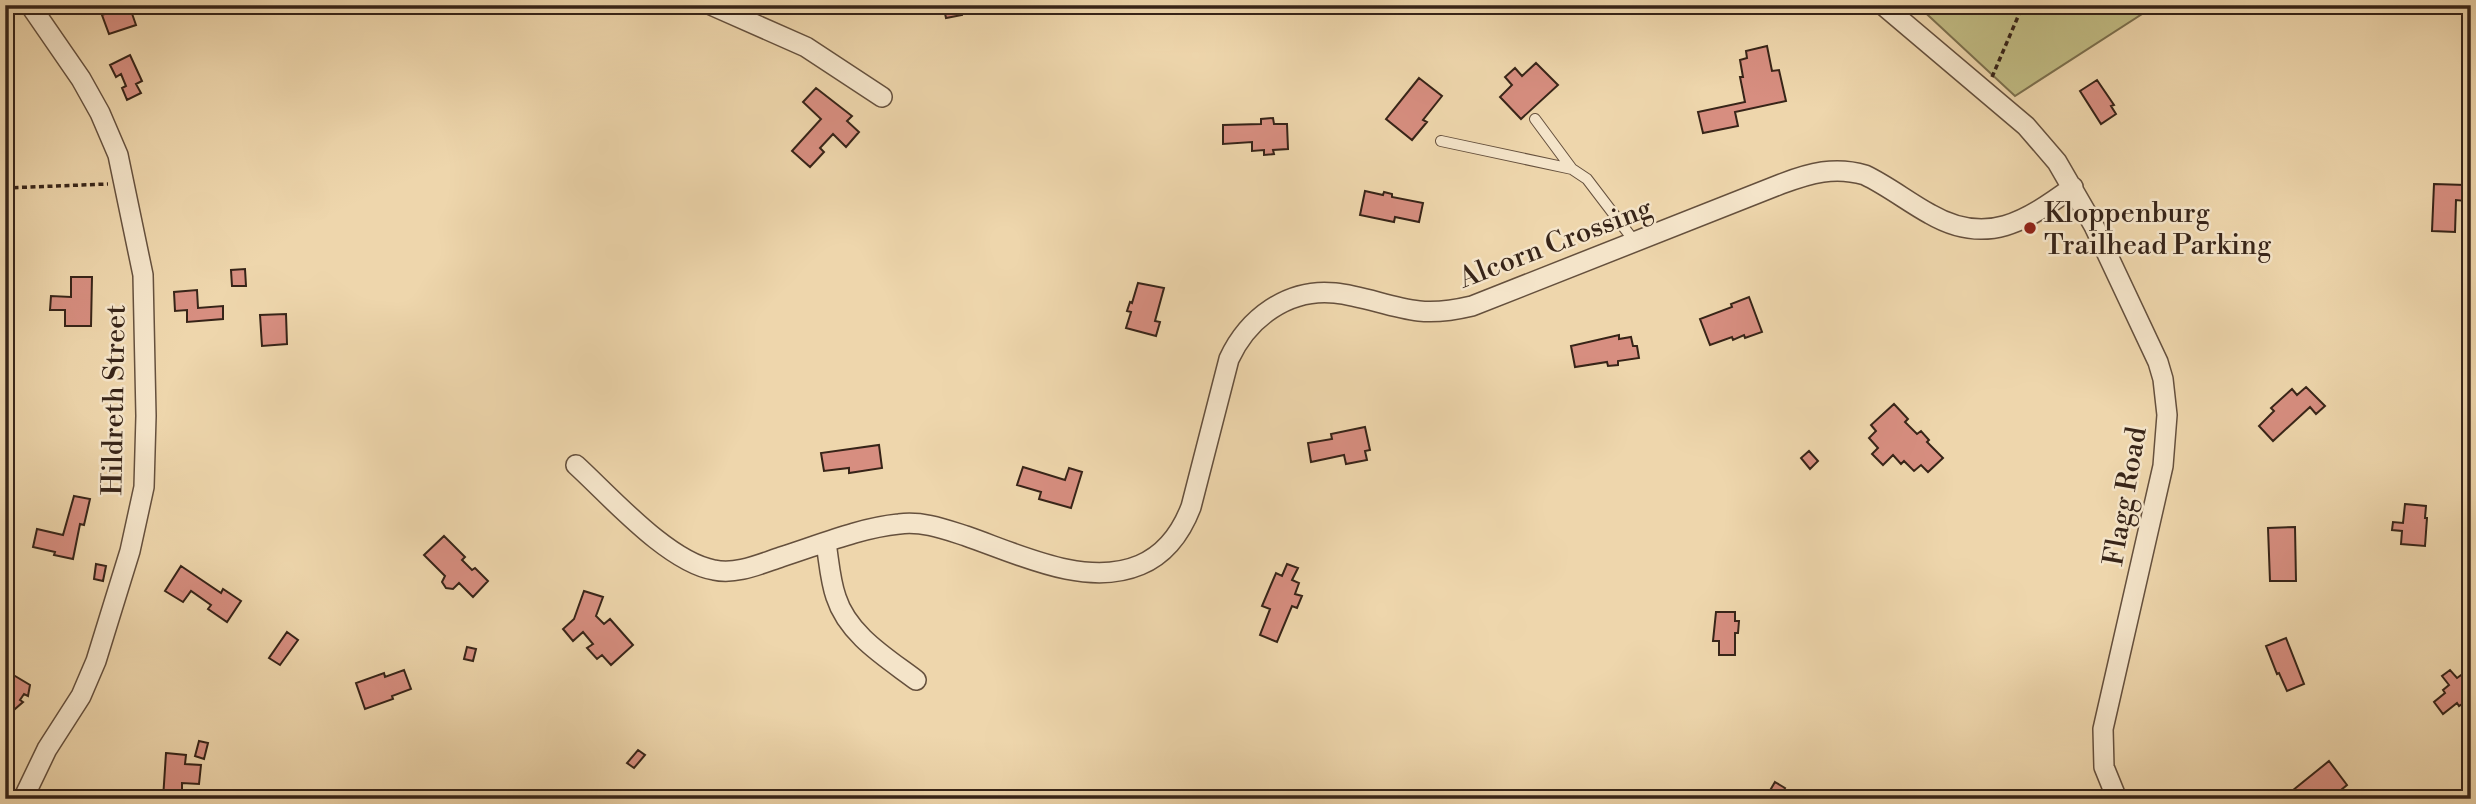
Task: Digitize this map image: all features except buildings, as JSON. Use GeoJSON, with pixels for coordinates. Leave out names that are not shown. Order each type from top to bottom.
{"type":"FeatureCollection","features":[{"type":"Feature","properties":{"kind":"street","name":"Hildreth Street"},"geometry":{"type":"LineString","coordinates":[[23,799],[47,749],[81,696],[96,661],[130,551],[144,486],[147,366],[143,275],[118,155],[100,113],[30,5]]}},
{"type":"Feature","properties":{"kind":"street"},"geometry":{"type":"LineString","coordinates":[[711,5],[806,47],[882,97]]}},
{"type":"Feature","properties":{"kind":"street","name":"Flagg Road"},"geometry":{"type":"LineString","coordinates":[[1883,5],[2026,126],[2057,162],[2073,187],[2148,340],[2163,379],[2167,430],[2161,482],[2103,729],[2104,768],[2117,799]]}},
{"type":"Feature","properties":{"kind":"street","name":"Alcorn Crossing"},"geometry":{"type":"LineString","coordinates":[[576,465],[663,545],[682,559],[716,571],[733,571],[826,542],[897,524],[928,524],[1066,569],[1103,574],[1127,570],[1151,560],[1182,528],[1191,507],[1229,359],[1245,332],[1268,310],[1296,297],[1324,292],[1342,294],[1419,311],[1454,310],[1472,306],[1791,180],[1827,170],[1853,171],[1865,175],[1946,222],[1982,230],[2020,222],[2039,212],[2073,187]]}},
{"type":"Feature","properties":{"kind":"street"},"geometry":{"type":"LineString","coordinates":[[826,542],[832,583],[842,612],[871,646],[916,680]]}},
{"type":"Feature","properties":{"kind":"lane"},"geometry":{"type":"LineString","coordinates":[[1535,119],[1572,169],[1587,179],[1635,242]]}},
{"type":"Feature","properties":{"kind":"lane"},"geometry":{"type":"LineString","coordinates":[[1441,141],[1572,169]]}},
{"type":"Feature","properties":{"kind":"path"},"geometry":{"type":"LineString","coordinates":[[1985,91],[2023,5]]}},
{"type":"Feature","properties":{"kind":"path"},"geometry":{"type":"LineString","coordinates":[[5,188],[125,184]]}},
{"type":"Feature","properties":{"kind":"shaded area"},"geometry":{"type":"Polygon","coordinates":[[[1917,5],[2156,5],[2015,96],[1917,5]]]}},
{"type":"Feature","properties":{"kind":"place","name":"Kloppenburg Trailhead Parking"},"geometry":{"type":"Point","coordinates":[2030,228]}}]}
